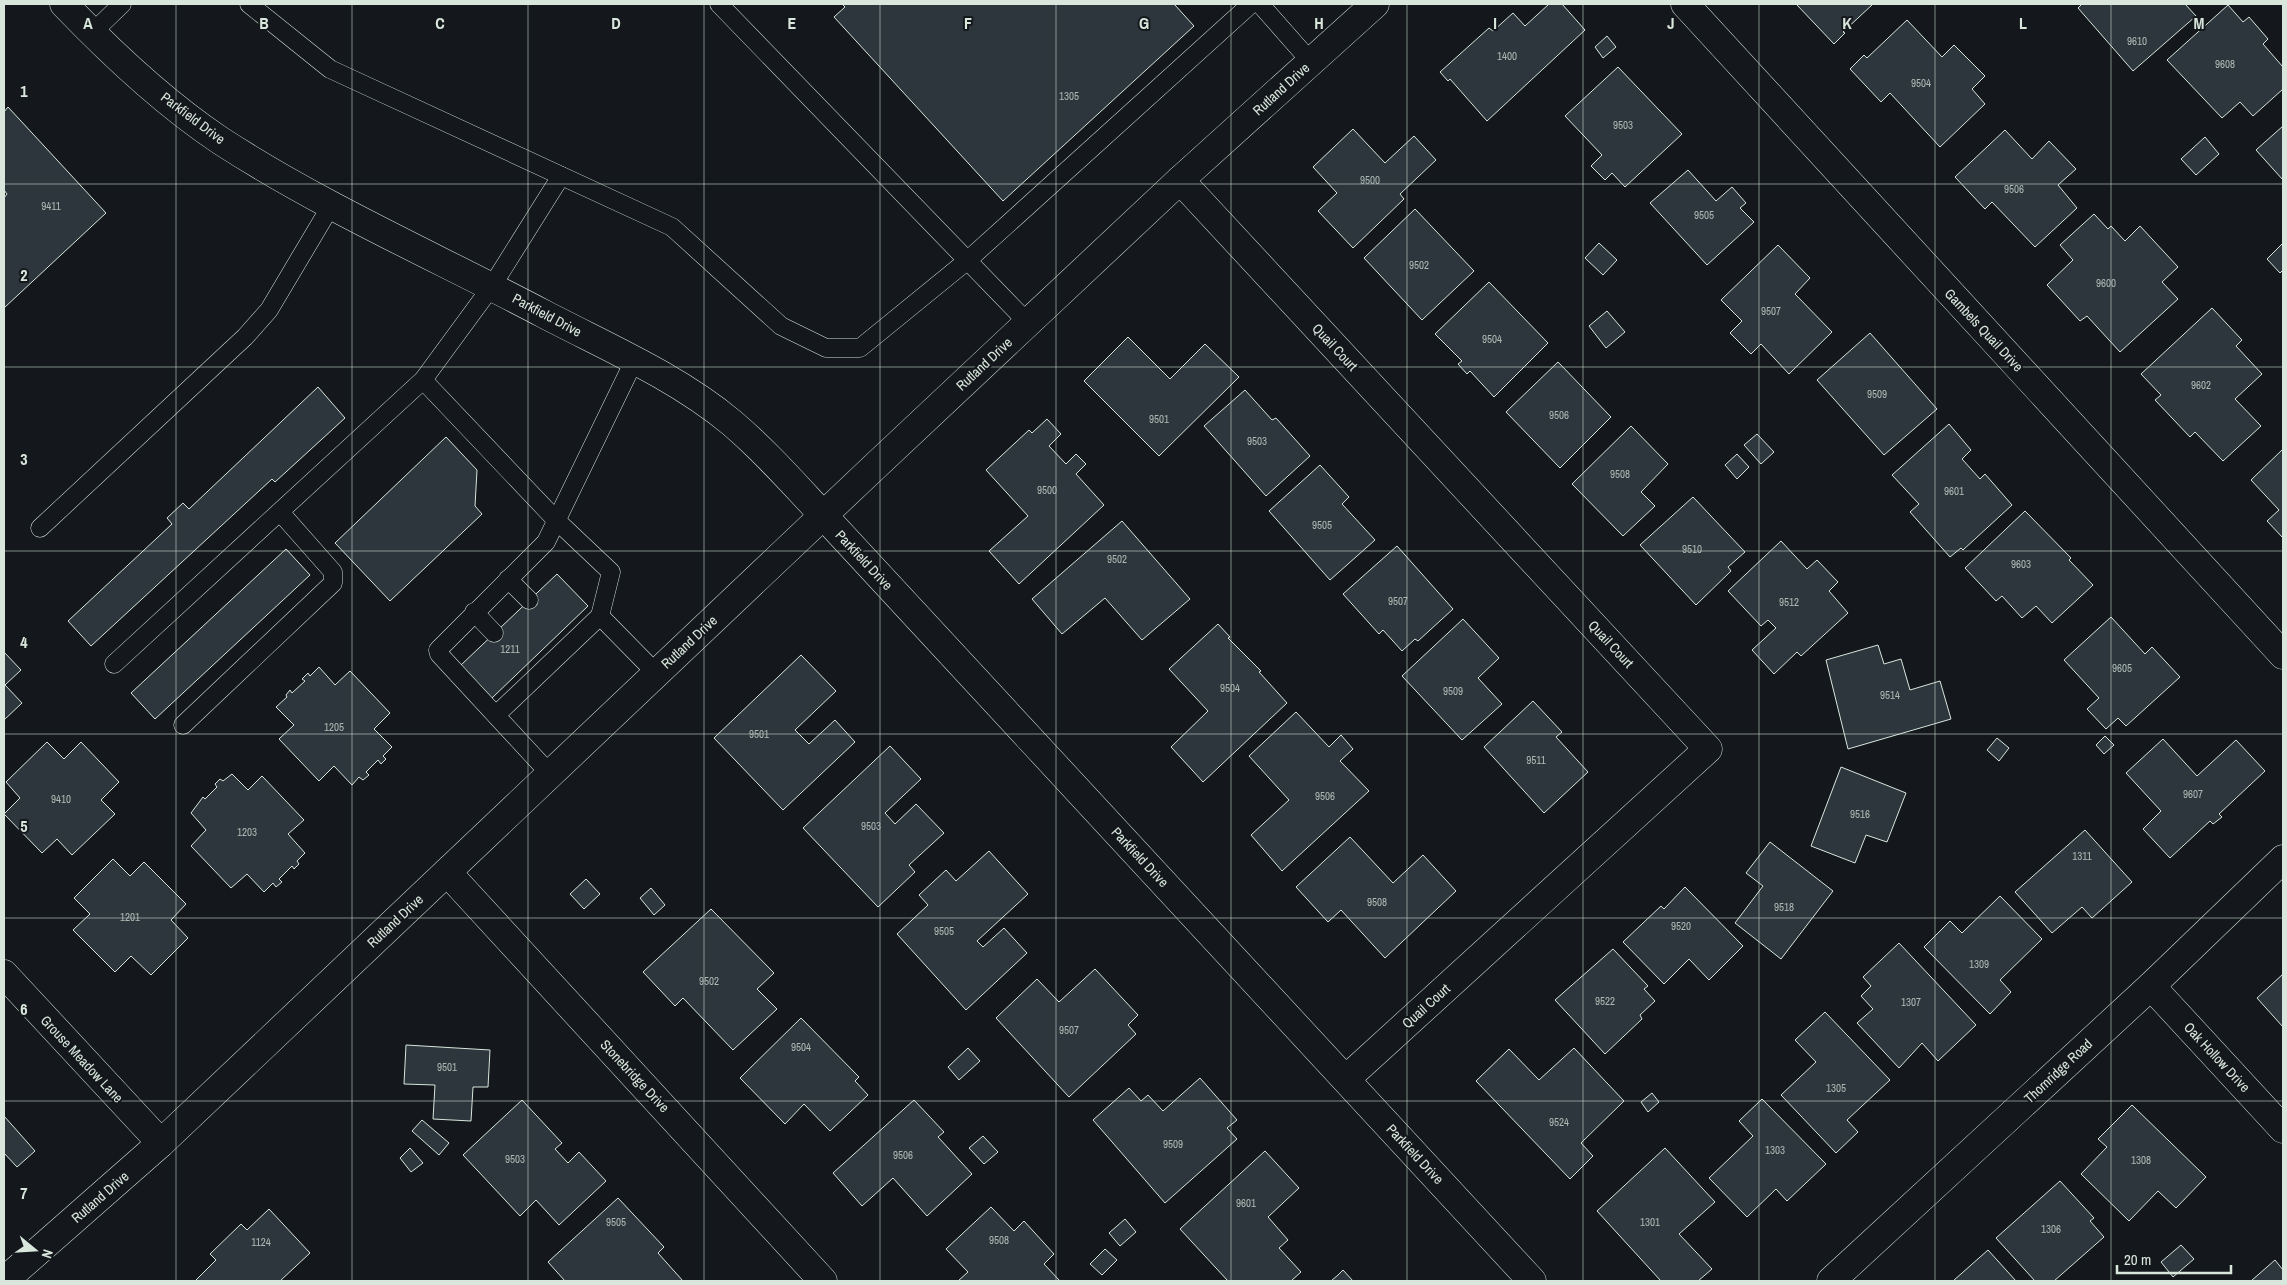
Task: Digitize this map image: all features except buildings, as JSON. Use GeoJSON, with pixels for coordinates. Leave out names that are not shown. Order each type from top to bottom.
{"type":"FeatureCollection","features":[{"type":"Feature","properties":{"kind":"street","name":"Parkfield Drive"},"geometry":{"type":"LineString","coordinates":[[64,4],[92,33],[162,95],[220,140],[332,204],[492,286],[634,362],[691,394],[731,422],[764,452],[823,515],[1532,1281]]}},
{"type":"Feature","properties":{"kind":"street","name":"Rutland Drive"},"geometry":{"type":"LineString","coordinates":[[4,1281],[161,1143],[823,515],[1180,180],[1375,4]]}},
{"type":"Feature","properties":{"kind":"street","name":"Gambels Quail Drive"},"geometry":{"type":"LineString","coordinates":[[1685,4],[2283,655]]}},
{"type":"Feature","properties":{"kind":"street","name":"Quail Court"},"geometry":{"type":"LineString","coordinates":[[1180,180],[1708,749],[1346,1079]]}},
{"type":"Feature","properties":{"kind":"street","name":"Thornridge Road"},"geometry":{"type":"LineString","coordinates":[[1831,1281],[2150,986],[2283,859]]}},
{"type":"Feature","properties":{"kind":"street","name":"Stonebridge Drive"},"geometry":{"type":"LineString","coordinates":[[447,872],[823,1281]]}},
{"type":"Feature","properties":{"kind":"street","name":"Grouse Meadow Lane"},"geometry":{"type":"LineString","coordinates":[[4,974],[161,1143]]}},
{"type":"Feature","properties":{"kind":"street","name":"Oak Hollow Drive"},"geometry":{"type":"LineString","coordinates":[[2150,986],[2283,1129]]}},
{"type":"Feature","properties":{"kind":"lane"},"geometry":{"type":"LineString","coordinates":[[92,33],[122,4]]}},
{"type":"Feature","properties":{"kind":"lane"},"geometry":{"type":"LineString","coordinates":[[249,4],[330,69],[672,227],[781,326],[826,348],[860,348],[968,260],[1251,4]]}},
{"type":"Feature","properties":{"kind":"lane"},"geometry":{"type":"LineString","coordinates":[[719,4],[1028,323]]}},
{"type":"Feature","properties":{"kind":"lane"},"geometry":{"type":"LineString","coordinates":[[1260,4],[1311,62]]}},
{"type":"Feature","properties":{"kind":"lane"},"geometry":{"type":"LineString","coordinates":[[114,664],[423,380],[492,286],[561,176]]}},
{"type":"Feature","properties":{"kind":"lane"},"geometry":{"type":"LineString","coordinates":[[40,528],[245,337],[269,310],[332,204]]}},
{"type":"Feature","properties":{"kind":"lane"},"geometry":{"type":"LineString","coordinates":[[550,774],[439,654],[438,650],[546,542],[634,362]]}},
{"type":"Feature","properties":{"kind":"lane"},"geometry":{"type":"LineString","coordinates":[[423,380],[556,520],[611,572],[600,616],[565,638],[530,672],[496,715]]}},
{"type":"Feature","properties":{"kind":"lane"},"geometry":{"type":"LineString","coordinates":[[182,725],[333,584],[333,572],[280,512]]}},
{"type":"Feature","properties":{"kind":"lane"},"geometry":{"type":"LineString","coordinates":[[508,579],[529,600]]}},
{"type":"Feature","properties":{"kind":"lane"},"geometry":{"type":"LineString","coordinates":[[474,612],[494,634]]}},
{"type":"Feature","properties":{"kind":"lane"},"geometry":{"type":"LineString","coordinates":[[600,616],[656,673]]}}]}
